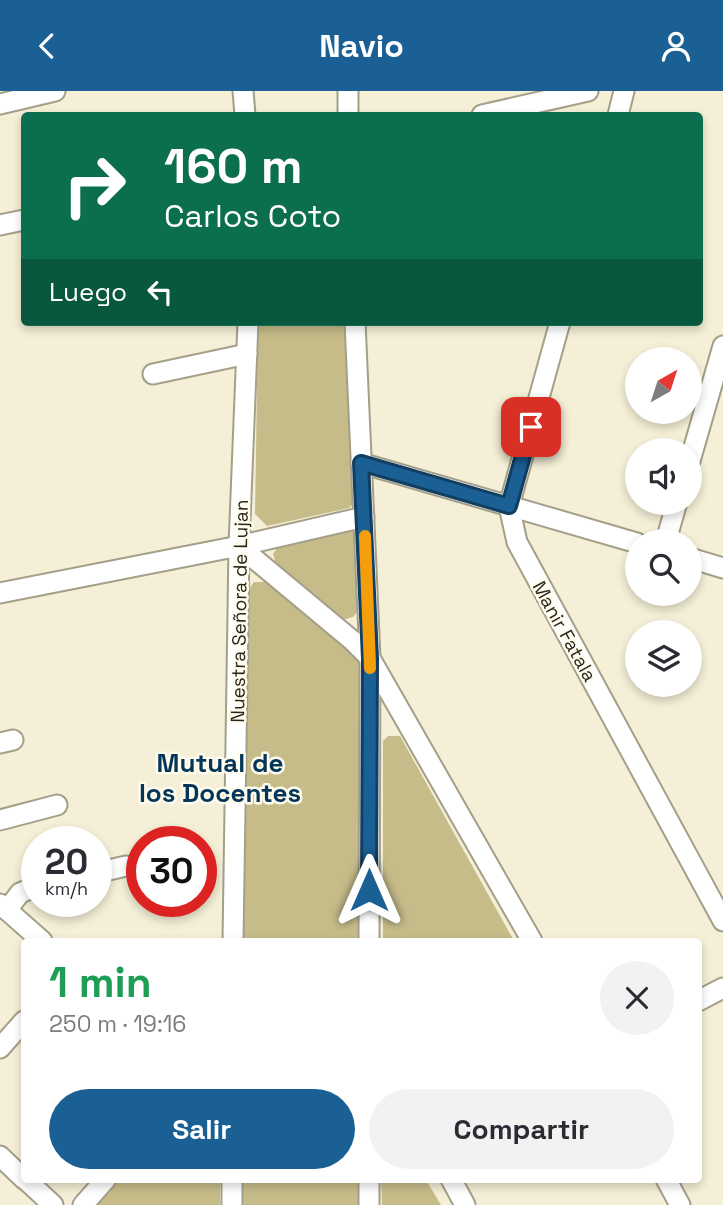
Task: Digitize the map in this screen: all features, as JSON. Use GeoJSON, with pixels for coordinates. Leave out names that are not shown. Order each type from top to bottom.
{"type":"FeatureCollection","features":[{"type":"Feature","properties":{"kind":"street"},"geometry":{"type":"LineString","coordinates":[[0,104],[55,91]]}},
{"type":"Feature","properties":{"kind":"street"},"geometry":{"type":"LineString","coordinates":[[243,91],[245,112]]}},
{"type":"Feature","properties":{"kind":"street"},"geometry":{"type":"LineString","coordinates":[[348,91],[348,112]]}},
{"type":"Feature","properties":{"kind":"street"},"geometry":{"type":"LineString","coordinates":[[495,112],[588,91]]}},
{"type":"Feature","properties":{"kind":"street"},"geometry":{"type":"LineString","coordinates":[[619,112],[624,91]]}},
{"type":"Feature","properties":{"kind":"street"},"geometry":{"type":"LineString","coordinates":[[0,225],[21,220]]}},
{"type":"Feature","properties":{"kind":"street","name":"Nuestra Señora de Lujan"},"geometry":{"type":"LineString","coordinates":[[233,938],[239,546],[248,326]]}},
{"type":"Feature","properties":{"kind":"street"},"geometry":{"type":"LineString","coordinates":[[355,326],[370,658],[369,938]]}},
{"type":"Feature","properties":{"kind":"street","name":"Manir Fatala"},"geometry":{"type":"LineString","coordinates":[[559,326],[509,506],[517,542],[723,921]]}},
{"type":"Feature","properties":{"kind":"street"},"geometry":{"type":"LineString","coordinates":[[697,438],[723,346]]}},
{"type":"Feature","properties":{"kind":"street"},"geometry":{"type":"LineString","coordinates":[[153,374],[247,354]]}},
{"type":"Feature","properties":{"kind":"street"},"geometry":{"type":"LineString","coordinates":[[361,463],[625,540]]}},
{"type":"Feature","properties":{"kind":"street"},"geometry":{"type":"LineString","coordinates":[[0,593],[239,546],[364,517]]}},
{"type":"Feature","properties":{"kind":"street"},"geometry":{"type":"LineString","coordinates":[[239,546],[370,658],[529,938]]}},
{"type":"Feature","properties":{"kind":"street"},"geometry":{"type":"LineString","coordinates":[[702,562],[723,568]]}},
{"type":"Feature","properties":{"kind":"street"},"geometry":{"type":"LineString","coordinates":[[0,820],[57,806]]}},
{"type":"Feature","properties":{"kind":"street"},"geometry":{"type":"LineString","coordinates":[[112,869],[126,866]]}},
{"type":"Feature","properties":{"kind":"street"},"geometry":{"type":"LineString","coordinates":[[21,893],[4,907],[39,938]]}},
{"type":"Feature","properties":{"kind":"street"},"geometry":{"type":"LineString","coordinates":[[702,999],[723,988]]}},
{"type":"Feature","properties":{"kind":"street"},"geometry":{"type":"LineString","coordinates":[[0,1048],[21,1024]]}},
{"type":"Feature","properties":{"kind":"street"},"geometry":{"type":"LineString","coordinates":[[0,1156],[21,1175]]}},
{"type":"Feature","properties":{"kind":"street"},"geometry":{"type":"LineString","coordinates":[[29,1183],[53,1205]]}},
{"type":"Feature","properties":{"kind":"street"},"geometry":{"type":"LineString","coordinates":[[83,1205],[102,1183]]}},
{"type":"Feature","properties":{"kind":"street"},"geometry":{"type":"LineString","coordinates":[[232,1183],[232,1205]]}},
{"type":"Feature","properties":{"kind":"street"},"geometry":{"type":"LineString","coordinates":[[369,1183],[369,1205]]}},
{"type":"Feature","properties":{"kind":"street"},"geometry":{"type":"LineString","coordinates":[[453,1183],[466,1205]]}},
{"type":"Feature","properties":{"kind":"street"},"geometry":{"type":"LineString","coordinates":[[668,1183],[680,1205]]}},
{"type":"Feature","properties":{"kind":"shaded area"},"geometry":{"type":"Polygon","coordinates":[[[258,326],[349,326],[355,502],[349,508],[267,526],[255,514],[258,326]]]}},
{"type":"Feature","properties":{"kind":"shaded area"},"geometry":{"type":"Polygon","coordinates":[[[346,528],[355,531],[361,540],[361,608],[353,617],[342,620],[277,567],[273,554],[280,544],[346,528]]]}},
{"type":"Feature","properties":{"kind":"shaded area"},"geometry":{"type":"Polygon","coordinates":[[[254,582],[266,582],[357,656],[362,665],[361,938],[241,938],[246,593],[254,582]]]}},
{"type":"Feature","properties":{"kind":"shaded area"},"geometry":{"type":"Polygon","coordinates":[[[388,736],[400,736],[512,938],[383,938],[383,741],[388,736]]]}},
{"type":"Feature","properties":{"kind":"shaded area"},"geometry":{"type":"Polygon","coordinates":[[[116,1183],[220,1183],[220,1205],[97,1205],[116,1183]]]}},
{"type":"Feature","properties":{"kind":"shaded area"},"geometry":{"type":"Polygon","coordinates":[[[241,1183],[362,1183],[363,1205],[241,1205],[241,1183]]]}},
{"type":"Feature","properties":{"kind":"shaded area"},"geometry":{"type":"Polygon","coordinates":[[[381,1183],[428,1183],[441,1205],[382,1205],[381,1183]]]}},
{"type":"Feature","properties":{"kind":"slow traffic"},"geometry":{"type":"LineString","coordinates":[[365,536],[370,668]]}},
{"type":"Feature","properties":{"kind":"district","name":"Mutual de los Docentes"},"geometry":{"type":"Point","coordinates":[220,778]}},
{"type":"Feature","properties":{"kind":"route"},"geometry":{"type":"LineString","coordinates":[[369,890],[370,658],[361,463],[509,506],[531,427]]}}]}
